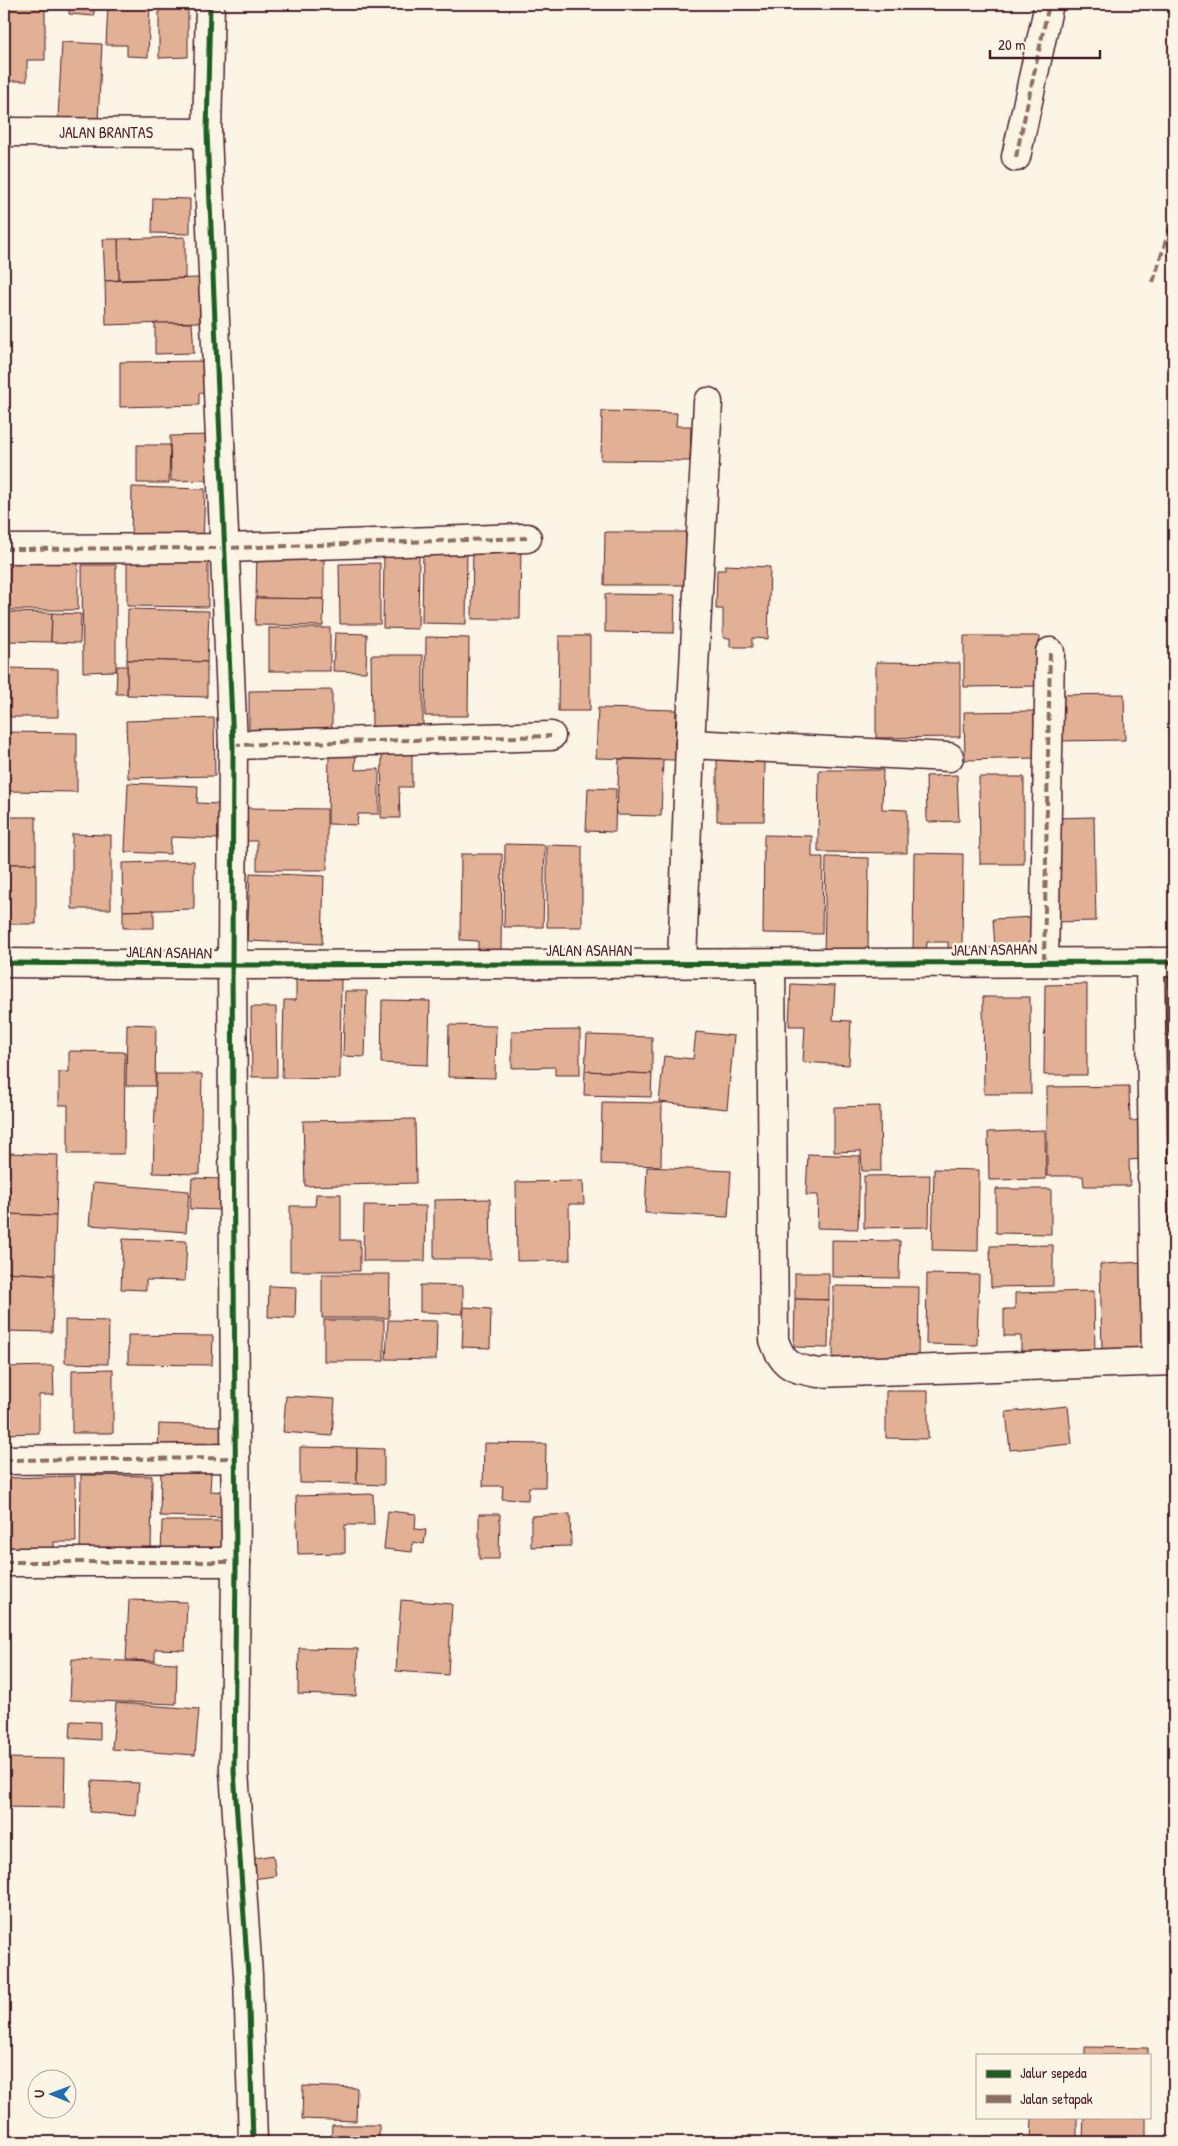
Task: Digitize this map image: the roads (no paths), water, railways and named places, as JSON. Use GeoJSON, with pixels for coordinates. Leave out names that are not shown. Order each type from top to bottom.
{"type":"FeatureCollection","features":[{"type":"Feature","properties":{"kind":"street"},"geometry":{"type":"LineString","coordinates":[[210,4],[207,133],[233,745],[232,965],[236,1562],[234,1771],[248,1975],[253,2142]]}},
{"type":"Feature","properties":{"kind":"street"},"geometry":{"type":"LineString","coordinates":[[1016,157],[1049,4]]}},
{"type":"Feature","properties":{"kind":"street","name":"JALAN BRANTAS"},"geometry":{"type":"LineString","coordinates":[[4,132],[207,133]]}},
{"type":"Feature","properties":{"kind":"street"},"geometry":{"type":"LineString","coordinates":[[682,962],[690,744],[708,402]]}},
{"type":"Feature","properties":{"kind":"street"},"geometry":{"type":"LineString","coordinates":[[4,550],[226,548],[527,538]]}},
{"type":"Feature","properties":{"kind":"street"},"geometry":{"type":"LineString","coordinates":[[1044,961],[1050,652]]}},
{"type":"Feature","properties":{"kind":"street"},"geometry":{"type":"LineString","coordinates":[[233,745],[551,736]]}},
{"type":"Feature","properties":{"kind":"street"},"geometry":{"type":"LineString","coordinates":[[690,744],[949,757]]}},
{"type":"Feature","properties":{"kind":"street","name":"JALAN ASAHAN"},"geometry":{"type":"LineString","coordinates":[[4,963],[232,965],[682,962],[771,964],[1044,961],[1162,962]]}},
{"type":"Feature","properties":{"kind":"street"},"geometry":{"type":"LineString","coordinates":[[771,964],[774,1340],[780,1356],[793,1368],[818,1373],[1165,1361],[1162,962]]}},
{"type":"Feature","properties":{"kind":"street"},"geometry":{"type":"LineString","coordinates":[[4,1460],[235,1458]]}},
{"type":"Feature","properties":{"kind":"street"},"geometry":{"type":"LineString","coordinates":[[4,1562],[236,1562]]}}]}
